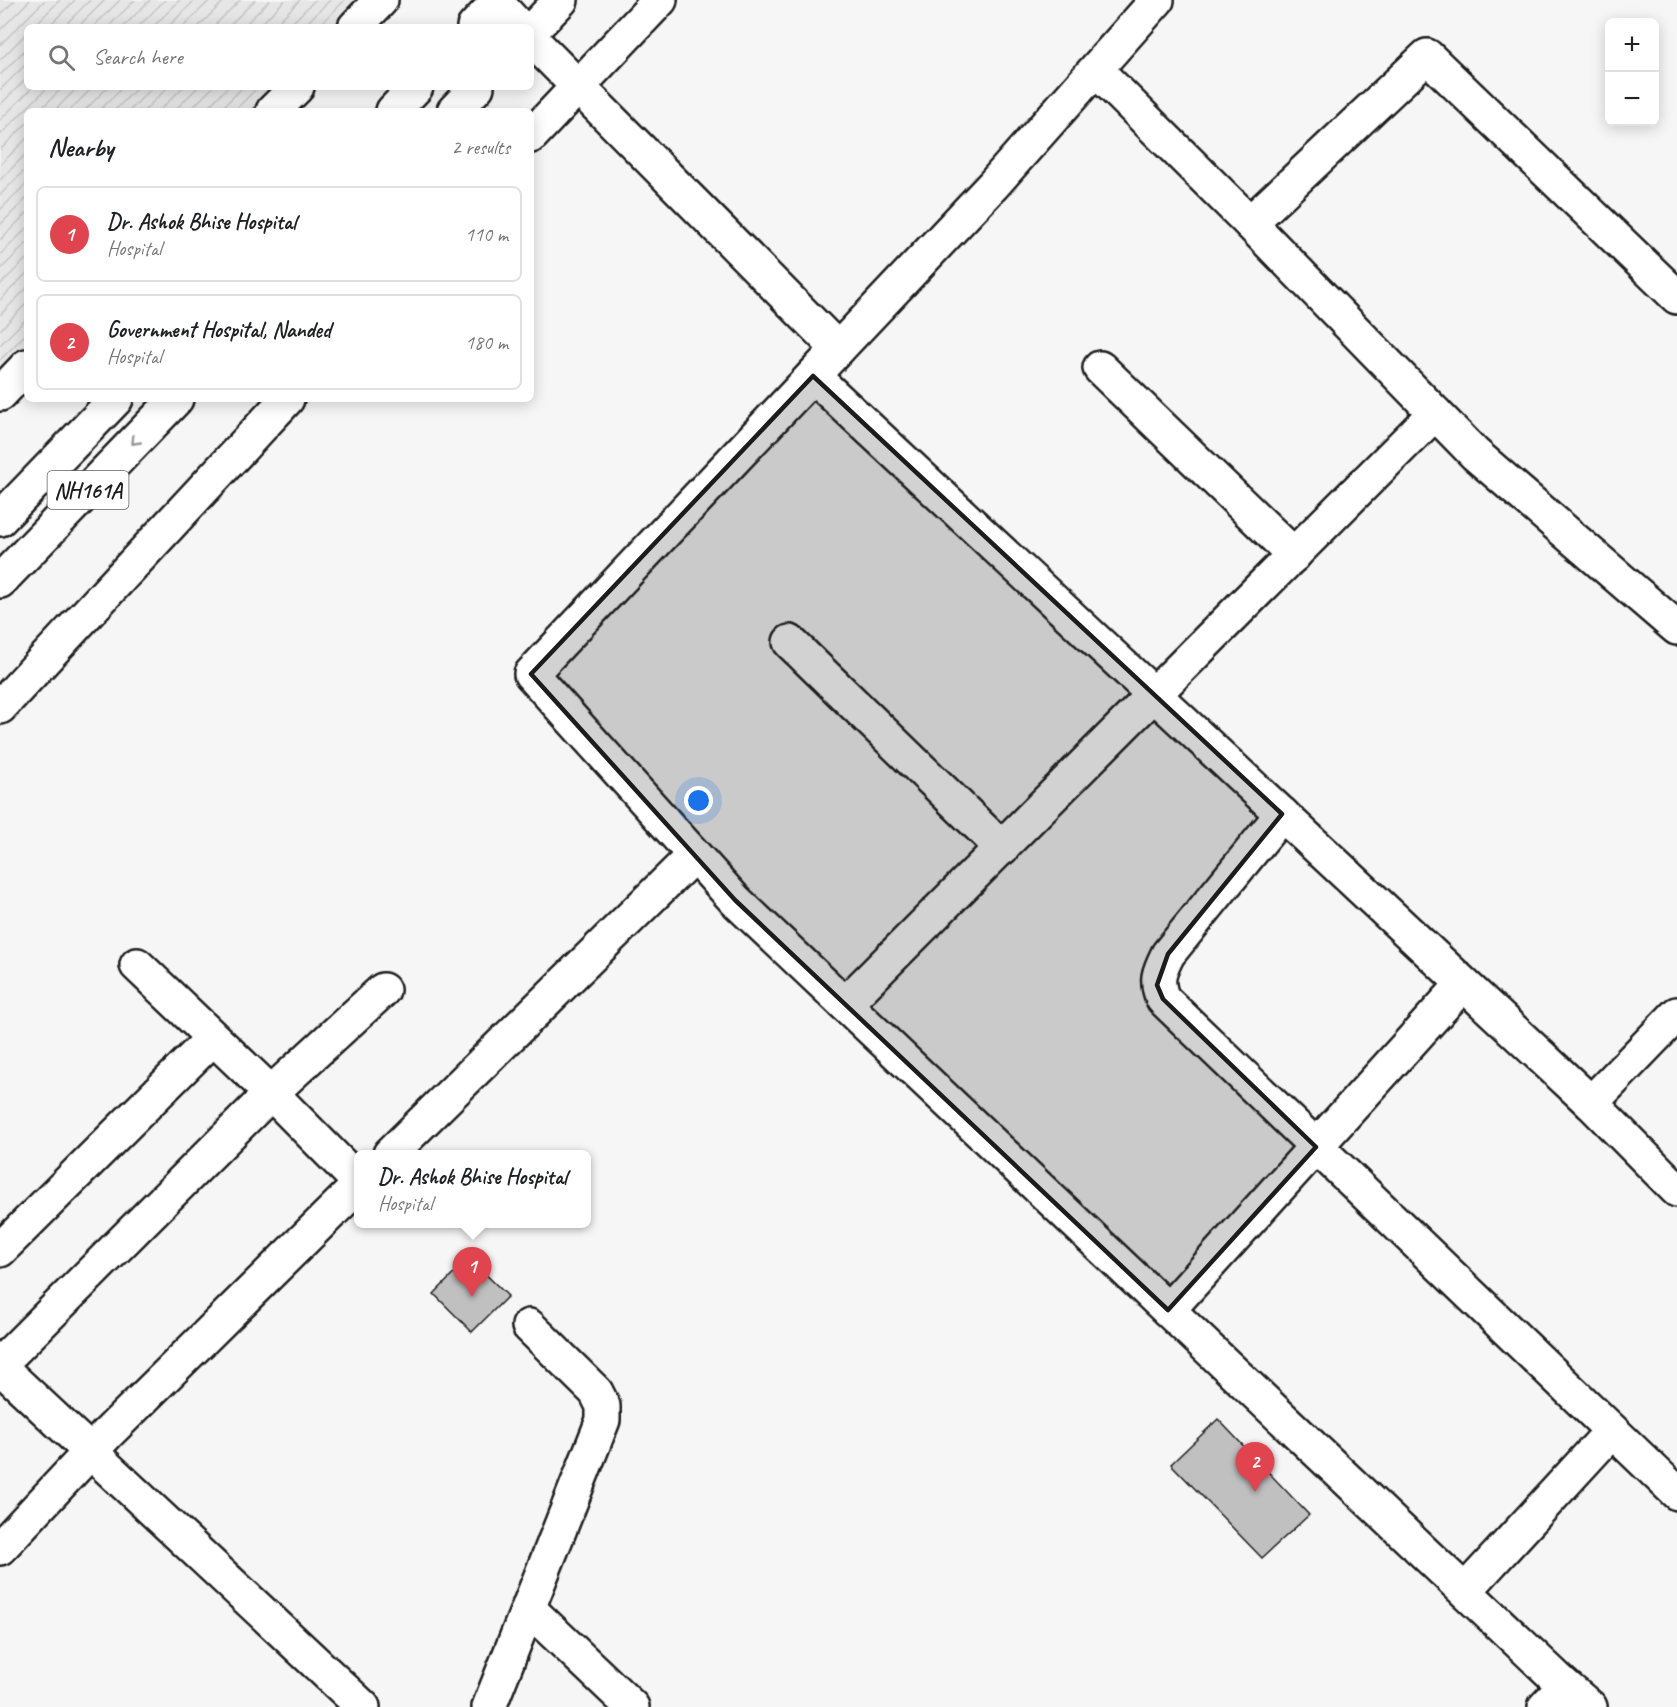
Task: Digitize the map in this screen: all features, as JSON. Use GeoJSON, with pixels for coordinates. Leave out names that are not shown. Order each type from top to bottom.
{"type":"FeatureCollection","features":[{"type":"Feature","properties":{"kind":"main road"},"geometry":{"type":"LineString","coordinates":[[358,24],[381,0]]}},
{"type":"Feature","properties":{"kind":"main road"},"geometry":{"type":"LineString","coordinates":[[534,28],[561,0]]}},
{"type":"Feature","properties":{"kind":"main road"},"geometry":{"type":"LineString","coordinates":[[534,133],[660,0]]}},
{"type":"Feature","properties":{"kind":"main road"},"geometry":{"type":"LineString","coordinates":[[1157,0],[993,185],[531,674],[735,900],[1465,1591],[1555,1696],[1590,1707]]}},
{"type":"Feature","properties":{"kind":"main road"},"geometry":{"type":"LineString","coordinates":[[477,24],[498,1],[517,24]]}},
{"type":"Feature","properties":{"kind":"main road"},"geometry":{"type":"LineString","coordinates":[[534,42],[838,349]]}},
{"type":"Feature","properties":{"kind":"main road"},"geometry":{"type":"LineString","coordinates":[[1250,223],[1427,56],[1677,297]]}},
{"type":"Feature","properties":{"kind":"main road"},"geometry":{"type":"LineString","coordinates":[[1096,70],[1250,223],[1475,454],[1677,628]]}},
{"type":"Feature","properties":{"kind":"main road"},"geometry":{"type":"LineString","coordinates":[[276,108],[294,90]]}},
{"type":"Feature","properties":{"kind":"main road"},"geometry":{"type":"LineString","coordinates":[[396,108],[413,90]]}},
{"type":"Feature","properties":{"kind":"main road"},"geometry":{"type":"LineString","coordinates":[[457,108],[474,90]]}},
{"type":"Feature","properties":{"kind":"main road"},"geometry":{"type":"LineString","coordinates":[[1100,368],[1294,555]]}},
{"type":"Feature","properties":{"kind":"main road"},"geometry":{"type":"LineString","coordinates":[[0,394],[24,369]]}},
{"type":"Feature","properties":{"kind":"main road"},"geometry":{"type":"LineString","coordinates":[[813,375],[1591,1103],[1677,1190]]}},
{"type":"Feature","properties":{"kind":"main road","name":"NH161A"},"geometry":{"type":"LineString","coordinates":[[0,519],[113,402]]}},
{"type":"Feature","properties":{"kind":"main road","name":"NH161A"},"geometry":{"type":"LineString","coordinates":[[0,581],[173,402]]}},
{"type":"Feature","properties":{"kind":"main road"},"geometry":{"type":"LineString","coordinates":[[0,707],[283,402]]}},
{"type":"Feature","properties":{"kind":"main road"},"geometry":{"type":"LineString","coordinates":[[845,1004],[1435,413]]}},
{"type":"Feature","properties":{"kind":"main road"},"geometry":{"type":"LineString","coordinates":[[790,642],[1002,848]]}},
{"type":"Feature","properties":{"kind":"main road"},"geometry":{"type":"LineString","coordinates":[[1282,814],[1168,954],[1161,968],[1157,985],[1163,999],[1677,1494]]}},
{"type":"Feature","properties":{"kind":"main road"},"geometry":{"type":"LineString","coordinates":[[395,1150],[694,855]]}},
{"type":"Feature","properties":{"kind":"main road"},"geometry":{"type":"LineString","coordinates":[[137,964],[354,1177]]}},
{"type":"Feature","properties":{"kind":"main road"},"geometry":{"type":"LineString","coordinates":[[1168,1310],[1463,984]]}},
{"type":"Feature","properties":{"kind":"main road"},"geometry":{"type":"LineString","coordinates":[[363,1707],[0,1365],[271,1093],[383,990]]}},
{"type":"Feature","properties":{"kind":"main road"},"geometry":{"type":"LineString","coordinates":[[1591,1103],[1677,1014]]}},
{"type":"Feature","properties":{"kind":"main road"},"geometry":{"type":"LineString","coordinates":[[0,1250],[213,1039]]}},
{"type":"Feature","properties":{"kind":"main road"},"geometry":{"type":"LineString","coordinates":[[0,1548],[91,1451],[354,1190]]}},
{"type":"Feature","properties":{"kind":"main road"},"geometry":{"type":"LineString","coordinates":[[489,1707],[599,1435],[603,1420],[603,1406],[597,1392],[529,1326]]}},
{"type":"Feature","properties":{"kind":"main road"},"geometry":{"type":"LineString","coordinates":[[1465,1591],[1612,1431]]}},
{"type":"Feature","properties":{"kind":"main road"},"geometry":{"type":"LineString","coordinates":[[529,1608],[632,1707]]}},
{"type":"Feature","properties":{"kind":"highlighted area"},"geometry":{"type":"Polygon","coordinates":[[[813,376],[1282,814],[1168,954],[1157,985],[1163,999],[1316,1147],[1168,1310],[735,900],[531,674],[813,376]]]}},
{"type":"Feature","properties":{"kind":"shaded area"},"geometry":{"type":"Polygon","coordinates":[[[0,0],[369,0],[346,24],[24,24],[24,90],[283,90],[266,108],[24,108],[24,361],[0,387],[0,0]]]}},
{"type":"Feature","properties":{"kind":"building"},"geometry":{"type":"Polygon","coordinates":[[[469,1258],[508,1296],[472,1332],[434,1294],[469,1258]]]}},
{"type":"Feature","properties":{"kind":"building"},"geometry":{"type":"Polygon","coordinates":[[[1218,1419],[1309,1515],[1262,1558],[1171,1464],[1218,1419]]]}},
{"type":"Feature","properties":{"kind":"place","name":"Dr. Ashok Bhise Hospital"},"geometry":{"type":"Point","coordinates":[472,1297]}},
{"type":"Feature","properties":{"kind":"place","name":"Government Hospital, Nanded"},"geometry":{"type":"Point","coordinates":[1255,1492]}}]}
